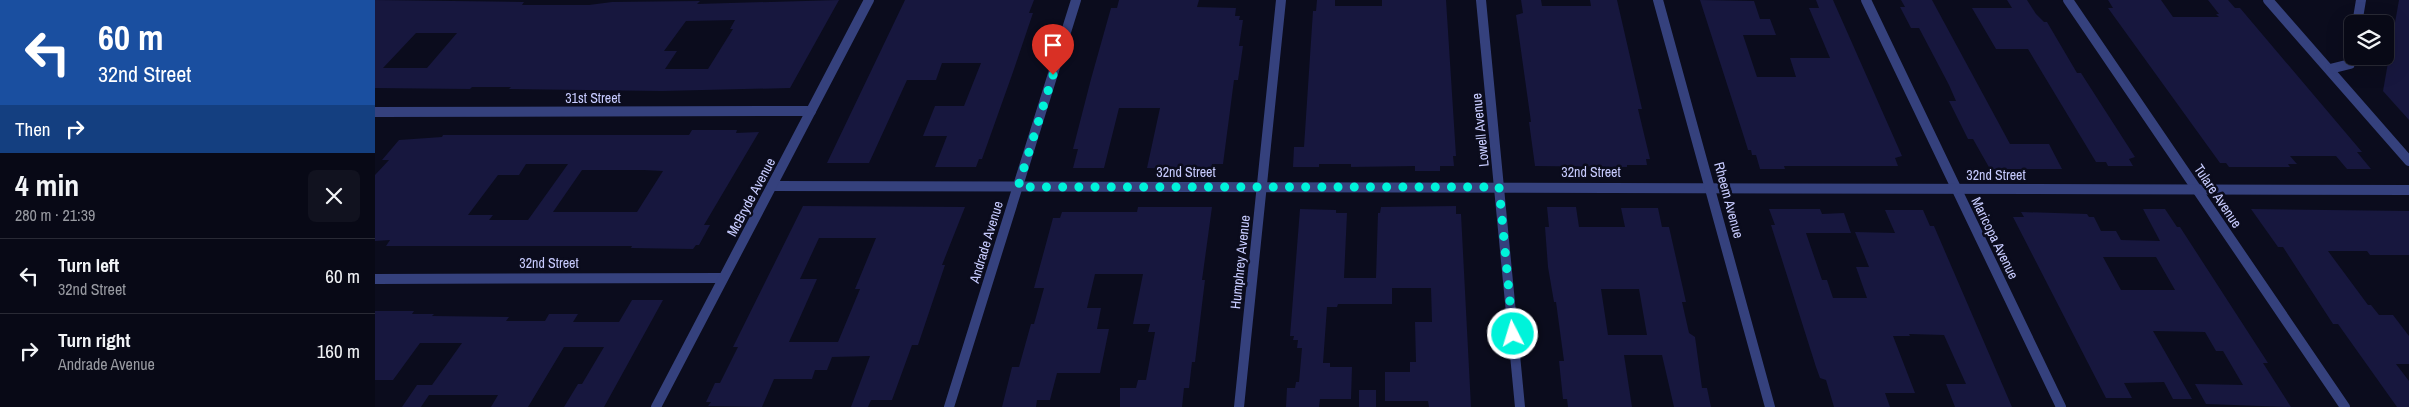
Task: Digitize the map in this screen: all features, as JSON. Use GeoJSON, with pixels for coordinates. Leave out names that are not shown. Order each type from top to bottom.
{"type":"FeatureCollection","features":[{"type":"Feature","properties":{"kind":"street","name":"McBryde Avenue"},"geometry":{"type":"LineString","coordinates":[[657,407],[869,0]]}},
{"type":"Feature","properties":{"kind":"street","name":"Andrade Avenue"},"geometry":{"type":"LineString","coordinates":[[949,407],[1076,0]]}},
{"type":"Feature","properties":{"kind":"street","name":"Humphrey Avenue"},"geometry":{"type":"LineString","coordinates":[[1239,407],[1281,0]]}},
{"type":"Feature","properties":{"kind":"street","name":"Lowell Avenue"},"geometry":{"type":"LineString","coordinates":[[1481,0],[1520,407]]}},
{"type":"Feature","properties":{"kind":"street","name":"Rheem Avenue"},"geometry":{"type":"LineString","coordinates":[[1658,0],[1770,407]]}},
{"type":"Feature","properties":{"kind":"street","name":"Maricopa Avenue"},"geometry":{"type":"LineString","coordinates":[[1866,0],[2061,407]]}},
{"type":"Feature","properties":{"kind":"street","name":"Tulare Avenue"},"geometry":{"type":"LineString","coordinates":[[2068,0],[2345,407]]}},
{"type":"Feature","properties":{"kind":"street"},"geometry":{"type":"LineString","coordinates":[[2268,0],[2409,161]]}},
{"type":"Feature","properties":{"kind":"street"},"geometry":{"type":"LineString","coordinates":[[2358,15],[2361,0]]}},
{"type":"Feature","properties":{"kind":"street"},"geometry":{"type":"LineString","coordinates":[[2330,69],[2346,65]]}},
{"type":"Feature","properties":{"kind":"street","name":"31st Street"},"geometry":{"type":"LineString","coordinates":[[375,112],[811,111]]}},
{"type":"Feature","properties":{"kind":"street","name":"32nd Street"},"geometry":{"type":"LineString","coordinates":[[772,186],[2409,190]]}},
{"type":"Feature","properties":{"kind":"street","name":"32nd Street"},"geometry":{"type":"LineString","coordinates":[[375,279],[723,278]]}},
{"type":"Feature","properties":{"kind":"building"},"geometry":{"type":"Polygon","coordinates":[[[375,0],[524,2],[522,5],[589,5],[612,2],[700,1],[697,4],[839,0],[790,88],[662,91],[509,89],[511,87],[472,87],[470,89],[375,88],[375,0]],[[735,20],[686,21],[664,51],[677,51],[665,69],[708,69],[733,29],[730,29],[735,20]],[[416,33],[383,68],[427,68],[457,33],[416,33]]]}},
{"type":"Feature","properties":{"kind":"building"},"geometry":{"type":"Polygon","coordinates":[[[905,0],[1034,0],[1029,13],[1033,13],[1013,72],[982,159],[979,159],[976,167],[935,167],[947,136],[923,136],[935,106],[964,106],[981,63],[942,63],[936,80],[907,80],[869,163],[827,163],[905,0]]]}},
{"type":"Feature","properties":{"kind":"building"},"geometry":{"type":"Polygon","coordinates":[[[1119,0],[1199,0],[1197,7],[1236,8],[1235,16],[1240,16],[1239,20],[1243,20],[1239,46],[1243,46],[1238,80],[1234,80],[1223,164],[1212,164],[1211,170],[1147,168],[1160,108],[1119,108],[1104,168],[1073,168],[1078,149],[1073,149],[1091,79],[1111,8],[1117,8],[1119,0]]]}},
{"type":"Feature","properties":{"kind":"building"},"geometry":{"type":"Polygon","coordinates":[[[1317,0],[1335,0],[1335,6],[1382,6],[1382,0],[1446,0],[1456,156],[1453,156],[1454,166],[1440,166],[1440,171],[1415,171],[1415,166],[1351,167],[1351,164],[1319,164],[1319,167],[1293,167],[1294,147],[1304,147],[1313,11],[1316,11],[1317,0]]]}},
{"type":"Feature","properties":{"kind":"building"},"geometry":{"type":"Polygon","coordinates":[[[1521,0],[1541,0],[1542,6],[1591,6],[1590,0],[1617,0],[1642,109],[1638,109],[1650,159],[1646,159],[1647,165],[1627,165],[1627,167],[1535,166],[1529,122],[1531,122],[1516,15],[1523,13],[1521,0]]]}},
{"type":"Feature","properties":{"kind":"building"},"geometry":{"type":"Polygon","coordinates":[[[1700,0],[1754,1],[1760,19],[1770,19],[1776,35],[1743,35],[1757,77],[1796,77],[1790,58],[1830,58],[1809,8],[1819,8],[1816,0],[1833,0],[1902,156],[1895,158],[1898,166],[1784,166],[1785,169],[1760,169],[1756,155],[1752,155],[1751,150],[1748,150],[1700,0]]]}},
{"type":"Feature","properties":{"kind":"building"},"geometry":{"type":"Polygon","coordinates":[[[1901,0],[1932,0],[2010,144],[2049,144],[2062,169],[1990,169],[1973,139],[1968,139],[1949,101],[1956,101],[1949,85],[1919,28],[1911,28],[1900,7],[1905,7],[1901,0]]]}},
{"type":"Feature","properties":{"kind":"building"},"geometry":{"type":"Polygon","coordinates":[[[2007,0],[2027,0],[2036,14],[2044,22],[2047,22],[2077,73],[2081,73],[2135,157],[2129,159],[2133,166],[2108,166],[2106,162],[2096,162],[2028,49],[1996,49],[1972,8],[2012,8],[2007,0]]]}},
{"type":"Feature","properties":{"kind":"building"},"geometry":{"type":"Polygon","coordinates":[[[2108,0],[2161,0],[2173,17],[2219,17],[2216,14],[2219,14],[2208,0],[2228,0],[2235,8],[2240,8],[2362,152],[2357,152],[2371,169],[2347,169],[2336,156],[2290,156],[2297,164],[2288,164],[2290,167],[2229,167],[2226,163],[2220,163],[2108,8],[2113,8],[2108,0]]]}},
{"type":"Feature","properties":{"kind":"building"},"geometry":{"type":"Polygon","coordinates":[[[2399,0],[2409,0],[2409,120],[2383,91],[2388,65],[2394,65],[2394,28],[2399,0]]]}},
{"type":"Feature","properties":{"kind":"building"},"geometry":{"type":"Polygon","coordinates":[[[692,130],[737,130],[736,133],[759,132],[704,225],[710,225],[699,245],[696,245],[693,249],[631,248],[632,246],[386,246],[390,240],[375,241],[375,175],[389,160],[382,160],[399,140],[442,137],[443,135],[689,135],[692,130]],[[526,164],[519,175],[498,175],[468,215],[493,215],[489,220],[528,220],[568,164],[526,164]],[[582,170],[553,212],[637,212],[663,171],[644,170],[582,170]]]}},
{"type":"Feature","properties":{"kind":"building"},"geometry":{"type":"Polygon","coordinates":[[[803,206],[965,207],[942,265],[945,265],[918,345],[912,345],[892,400],[871,400],[868,407],[851,407],[870,356],[832,357],[827,370],[815,370],[812,379],[774,379],[762,407],[708,406],[711,402],[706,402],[715,383],[720,383],[738,347],[733,347],[803,206]],[[819,238],[800,279],[817,279],[789,342],[838,342],[860,289],[855,289],[876,238],[819,238]]]}},
{"type":"Feature","properties":{"kind":"building"},"geometry":{"type":"Polygon","coordinates":[[[1456,206],[1456,214],[1461,214],[1471,407],[1429,407],[1428,401],[1385,401],[1385,372],[1410,372],[1410,362],[1416,362],[1415,322],[1432,322],[1431,288],[1392,288],[1392,304],[1338,304],[1337,307],[1327,307],[1323,363],[1330,363],[1330,367],[1352,367],[1351,399],[1320,399],[1319,407],[1286,407],[1287,388],[1295,388],[1296,382],[1299,382],[1302,348],[1297,348],[1298,340],[1293,340],[1294,336],[1290,336],[1300,209],[1336,210],[1336,213],[1347,213],[1344,278],[1376,278],[1378,213],[1380,213],[1381,207],[1456,206]]]}},
{"type":"Feature","properties":{"kind":"building"},"geometry":{"type":"Polygon","coordinates":[[[1138,207],[1212,207],[1202,280],[1205,280],[1195,362],[1192,362],[1189,388],[1184,388],[1182,407],[1120,407],[1120,388],[1136,388],[1138,380],[1146,380],[1155,332],[1148,332],[1150,324],[1133,324],[1143,274],[1095,274],[1087,308],[1101,308],[1097,329],[1109,329],[1100,373],[1057,373],[1050,400],[1037,400],[1036,407],[1002,407],[1012,367],[1019,367],[1031,324],[1034,324],[1044,288],[1034,288],[1053,218],[1060,218],[1062,212],[1137,212],[1138,207]]]}},
{"type":"Feature","properties":{"kind":"building"},"geometry":{"type":"Polygon","coordinates":[[[1547,207],[1576,207],[1579,227],[1625,227],[1621,208],[1658,208],[1662,227],[1669,227],[1686,302],[1682,302],[1689,333],[1695,337],[1702,388],[1707,388],[1711,407],[1674,407],[1662,355],[1624,355],[1632,407],[1568,407],[1567,399],[1563,399],[1559,361],[1564,361],[1556,302],[1554,302],[1548,267],[1545,227],[1549,227],[1547,207]],[[1601,289],[1608,335],[1647,335],[1639,289],[1601,289]]]}},
{"type":"Feature","properties":{"kind":"building"},"geometry":{"type":"Polygon","coordinates":[[[1769,209],[1820,209],[1822,214],[1844,213],[1851,233],[1806,233],[1822,280],[1827,280],[1833,298],[1867,298],[1856,267],[1869,267],[1855,232],[1895,233],[1885,210],[1923,210],[1930,226],[1934,226],[2012,407],[1955,407],[1946,384],[1966,384],[1944,335],[1909,334],[1910,336],[1893,336],[1915,393],[1885,393],[1890,407],[1834,407],[1826,380],[1820,378],[1816,367],[1771,225],[1775,225],[1769,209]]]}},
{"type":"Feature","properties":{"kind":"building"},"geometry":{"type":"Polygon","coordinates":[[[2143,209],[2165,209],[2177,227],[2180,227],[2268,363],[2263,363],[2291,407],[2206,404],[2195,384],[2243,385],[2223,351],[2216,351],[2205,332],[2153,331],[2192,399],[2173,399],[2164,382],[2124,383],[2132,398],[2106,398],[2013,217],[2024,217],[2021,212],[2087,214],[2089,217],[2094,217],[2101,231],[2116,231],[2121,240],[2160,241],[2143,209]],[[2103,257],[2121,290],[2175,290],[2156,257],[2103,257]]]}},
{"type":"Feature","properties":{"kind":"building"},"geometry":{"type":"Polygon","coordinates":[[[2251,209],[2409,211],[2409,255],[2370,255],[2367,251],[2328,251],[2368,305],[2371,305],[2379,315],[2393,315],[2409,336],[2409,364],[2396,364],[2409,381],[2409,407],[2397,407],[2338,324],[2333,324],[2283,247],[2278,247],[2251,209]]]}},
{"type":"Feature","properties":{"kind":"building"},"geometry":{"type":"Polygon","coordinates":[[[632,300],[663,300],[604,407],[564,407],[578,384],[582,384],[604,347],[564,347],[528,407],[491,407],[498,395],[429,395],[421,407],[402,407],[417,385],[432,385],[462,343],[420,343],[393,380],[375,380],[375,311],[414,311],[412,314],[434,314],[432,316],[509,317],[506,321],[545,321],[549,314],[578,314],[573,322],[619,322],[632,300]]]}},
{"type":"Feature","properties":{"kind":"building"},"geometry":{"type":"Polygon","coordinates":[[[1359,390],[1376,390],[1376,407],[1359,407],[1359,390]]]}},
{"type":"Feature","properties":{"kind":"route"},"geometry":{"type":"LineString","coordinates":[[1053,75],[1018,187],[1499,187],[1513,334]]}}]}
